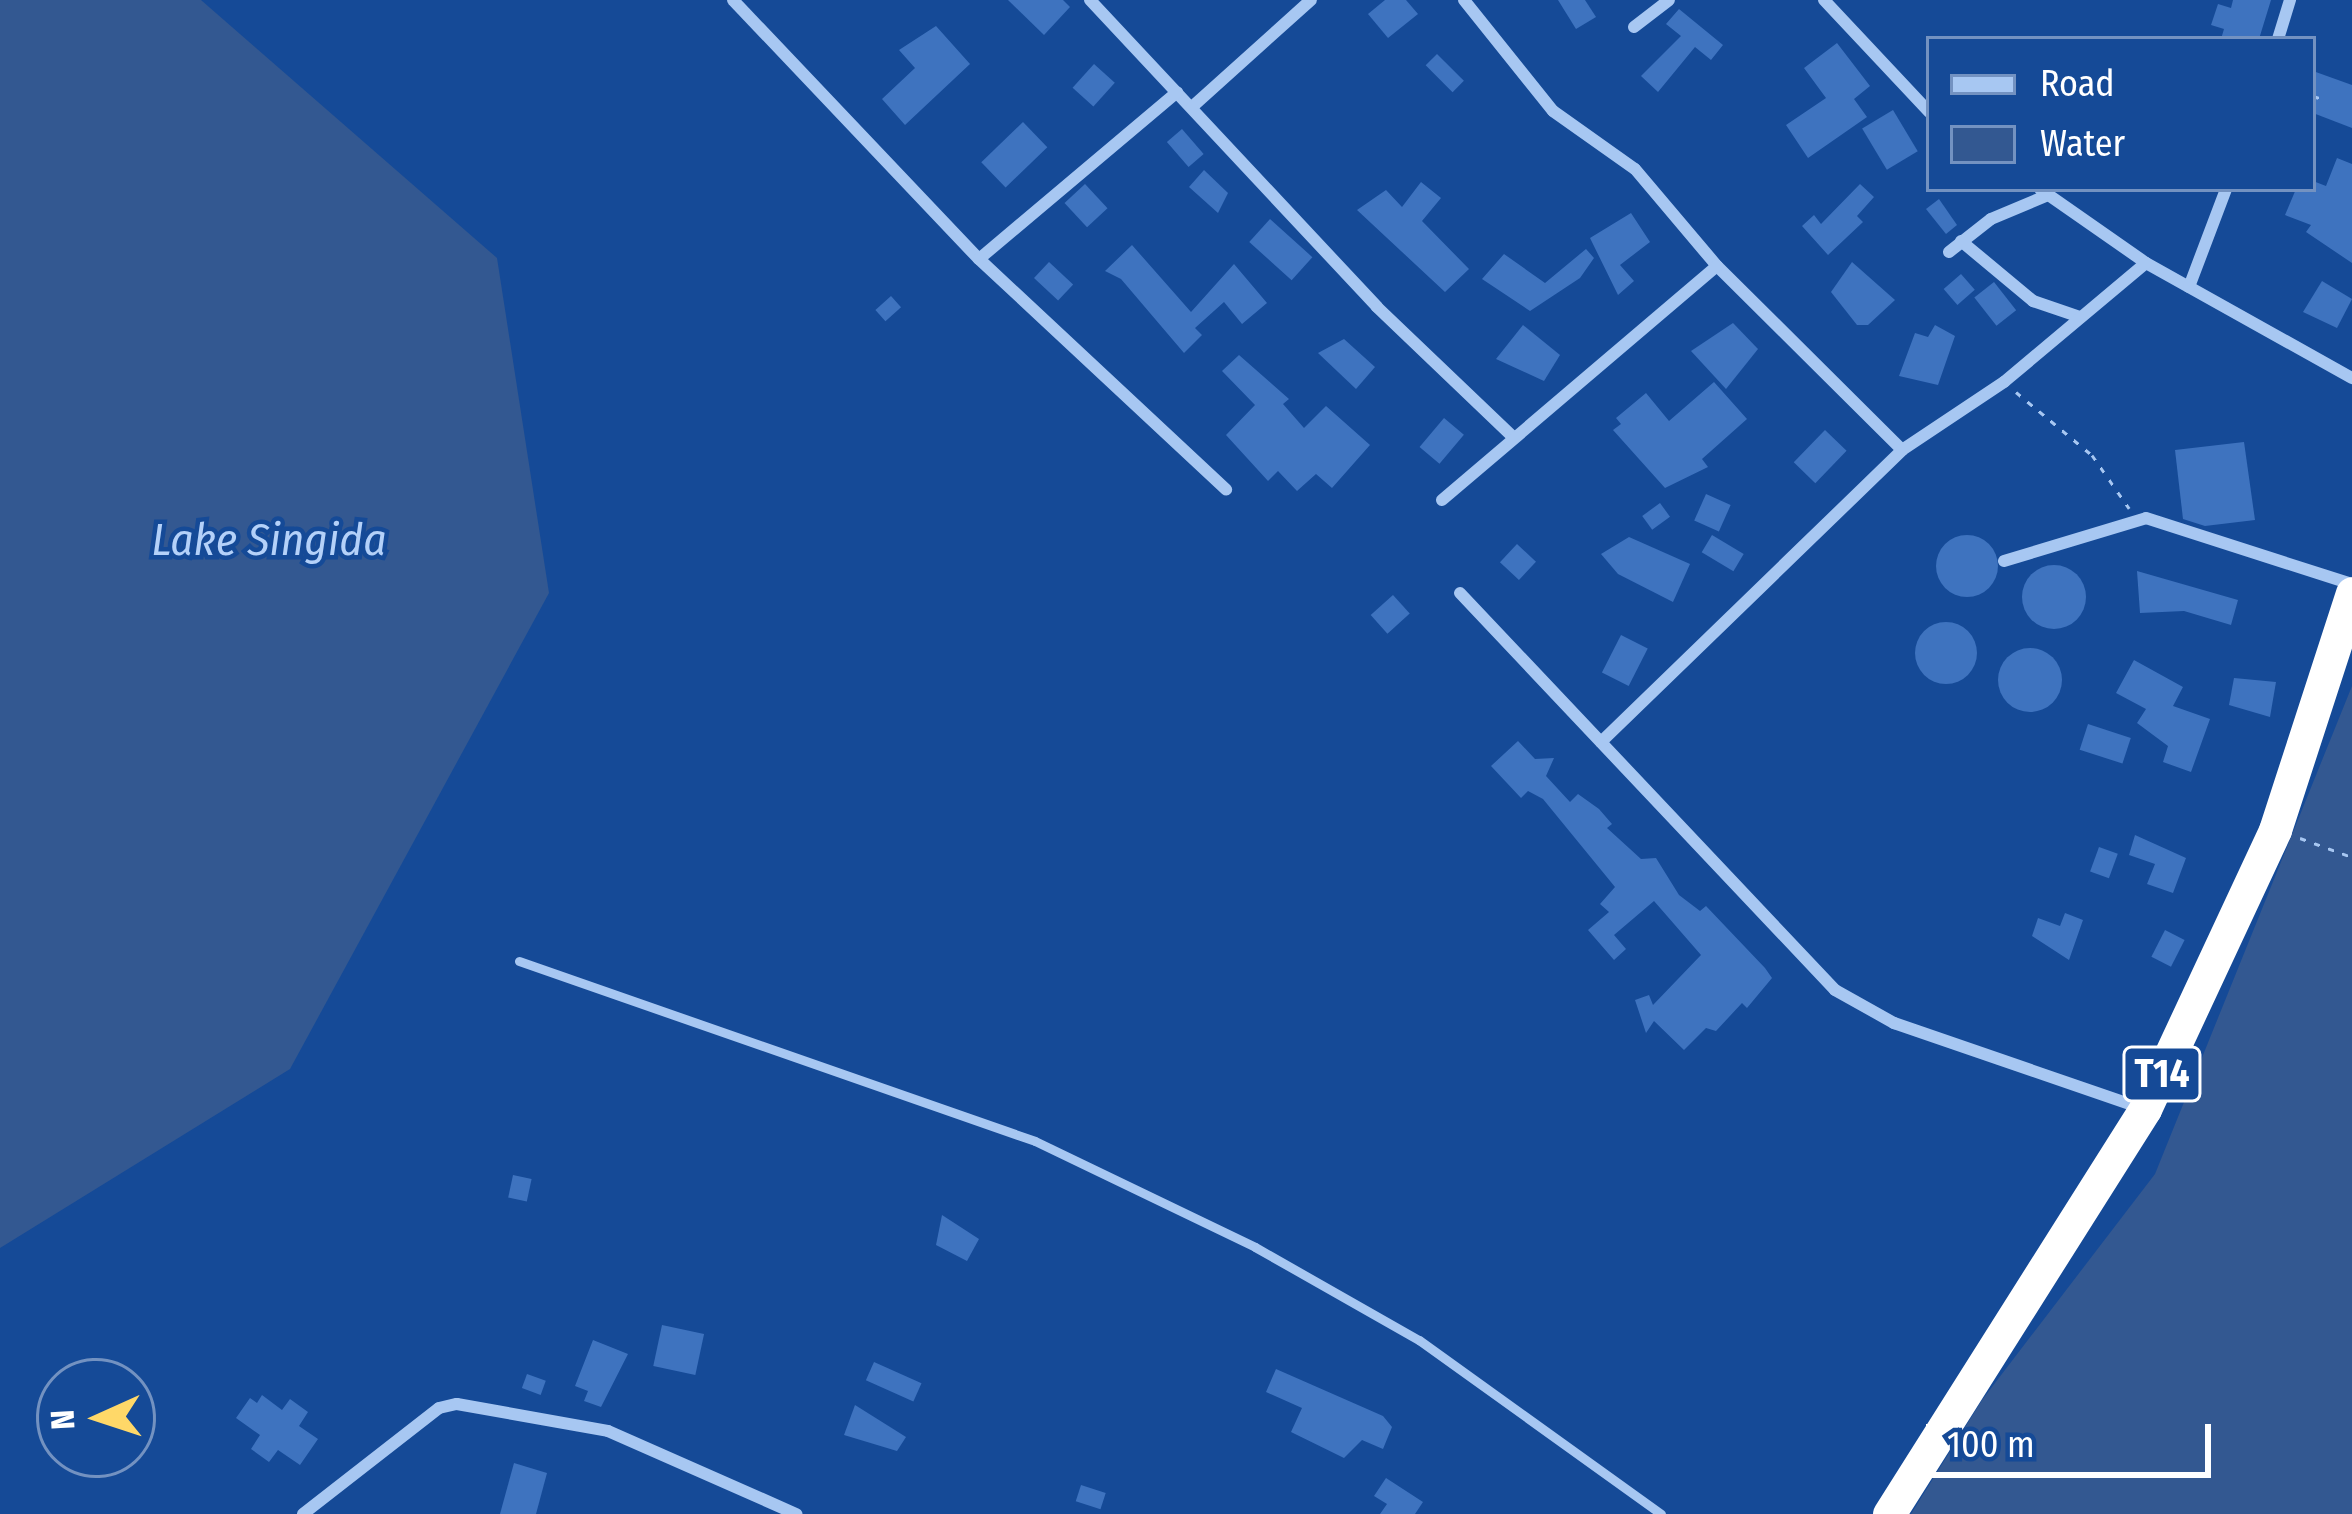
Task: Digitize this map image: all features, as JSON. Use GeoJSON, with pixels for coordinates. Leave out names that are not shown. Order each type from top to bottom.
{"type":"FeatureCollection","features":[{"type":"Feature","properties":{"kind":"highway","name":"T14"},"geometry":{"type":"LineString","coordinates":[[1889,1514],[2145,1109],[2275,830],[2352,589]]}},
{"type":"Feature","properties":{"kind":"street"},"geometry":{"type":"LineString","coordinates":[[734,0],[979,259],[1226,490]]}},
{"type":"Feature","properties":{"kind":"street"},"geometry":{"type":"LineString","coordinates":[[1090,0],[1394,323],[1513,437]]}},
{"type":"Feature","properties":{"kind":"street"},"geometry":{"type":"LineString","coordinates":[[1192,107],[1311,0]]}},
{"type":"Feature","properties":{"kind":"street"},"geometry":{"type":"LineString","coordinates":[[1464,0],[1553,111],[1635,169],[1717,266],[1902,450]]}},
{"type":"Feature","properties":{"kind":"street"},"geometry":{"type":"LineString","coordinates":[[1634,27],[1669,0]]}},
{"type":"Feature","properties":{"kind":"street"},"geometry":{"type":"LineString","coordinates":[[1825,0],[1926,109]]}},
{"type":"Feature","properties":{"kind":"street"},"geometry":{"type":"LineString","coordinates":[[2279,36],[2290,0]]}},
{"type":"Feature","properties":{"kind":"street"},"geometry":{"type":"LineString","coordinates":[[979,259],[1178,92]]}},
{"type":"Feature","properties":{"kind":"street"},"geometry":{"type":"LineString","coordinates":[[1949,253],[1961,241],[2044,192],[2146,263],[2352,379]]}},
{"type":"Feature","properties":{"kind":"street"},"geometry":{"type":"LineString","coordinates":[[2189,287],[2225,192]]}},
{"type":"Feature","properties":{"kind":"street"},"geometry":{"type":"LineString","coordinates":[[1961,241],[2033,301],[2080,317]]}},
{"type":"Feature","properties":{"kind":"street"},"geometry":{"type":"LineString","coordinates":[[1600,742],[1902,450],[2004,382],[2146,263]]}},
{"type":"Feature","properties":{"kind":"street"},"geometry":{"type":"LineString","coordinates":[[1442,500],[1717,266]]}},
{"type":"Feature","properties":{"kind":"street"},"geometry":{"type":"LineString","coordinates":[[2005,561],[2146,518],[2352,589]]}},
{"type":"Feature","properties":{"kind":"street"},"geometry":{"type":"LineString","coordinates":[[1460,593],[1793,951],[1862,1008],[2145,1109]]}},
{"type":"Feature","properties":{"kind":"street"},"geometry":{"type":"LineString","coordinates":[[303,1514],[439,1408],[457,1404],[608,1431],[796,1514]]}},
{"type":"Feature","properties":{"kind":"lane"},"geometry":{"type":"LineString","coordinates":[[519,961],[1035,1141],[1255,1247],[1419,1340],[1661,1514]]}},
{"type":"Feature","properties":{"kind":"path"},"geometry":{"type":"LineString","coordinates":[[2316,97],[2322,100]]}},
{"type":"Feature","properties":{"kind":"path"},"geometry":{"type":"LineString","coordinates":[[2004,382],[2078,440],[2128,508],[2146,518]]}},
{"type":"Feature","properties":{"kind":"path"},"geometry":{"type":"LineString","coordinates":[[2275,830],[2352,857]]}},
{"type":"Feature","properties":{"kind":"water","name":"Lake Singida"},"geometry":{"type":"Polygon","coordinates":[[[0,0],[201,0],[497,258],[549,593],[290,1069],[0,1248],[0,0]]]}},
{"type":"Feature","properties":{"kind":"water"},"geometry":{"type":"Polygon","coordinates":[[[2352,686],[2352,1514],[1911,1514],[1982,1400],[2155,1174],[2352,686]]]}},
{"type":"Feature","properties":{"kind":"building"},"geometry":{"type":"Polygon","coordinates":[[[1008,0],[1063,0],[1070,7],[1044,35],[1008,0]]]}},
{"type":"Feature","properties":{"kind":"building"},"geometry":{"type":"Polygon","coordinates":[[[1385,0],[1406,0],[1418,14],[1388,38],[1368,14],[1385,0]]]}},
{"type":"Feature","properties":{"kind":"building"},"geometry":{"type":"Polygon","coordinates":[[[1558,0],[1585,0],[1596,17],[1576,29],[1558,0]]]}},
{"type":"Feature","properties":{"kind":"building"},"geometry":{"type":"Polygon","coordinates":[[[2233,0],[2271,0],[2260,36],[2222,36],[2224,29],[2211,25],[2218,4],[2231,8],[2233,0]]]}},
{"type":"Feature","properties":{"kind":"building"},"geometry":{"type":"Polygon","coordinates":[[[1679,9],[1723,45],[1711,60],[1695,47],[1658,92],[1641,76],[1681,36],[1666,24],[1679,9]]]}},
{"type":"Feature","properties":{"kind":"building"},"geometry":{"type":"Polygon","coordinates":[[[936,26],[970,64],[905,125],[882,99],[915,68],[899,50],[936,26]]]}},
{"type":"Feature","properties":{"kind":"building"},"geometry":{"type":"Polygon","coordinates":[[[1837,43],[1870,86],[1854,99],[1867,117],[1808,158],[1786,125],[1826,98],[1804,68],[1837,43]]]}},
{"type":"Feature","properties":{"kind":"building"},"geometry":{"type":"Polygon","coordinates":[[[1437,54],[1464,81],[1453,92],[1426,65],[1437,54]]]}},
{"type":"Feature","properties":{"kind":"building"},"geometry":{"type":"Polygon","coordinates":[[[1094,64],[1115,83],[1093,107],[1073,88],[1094,64]]]}},
{"type":"Feature","properties":{"kind":"building"},"geometry":{"type":"Polygon","coordinates":[[[2316,72],[2352,85],[2352,128],[2316,114],[2316,72]]]}},
{"type":"Feature","properties":{"kind":"building"},"geometry":{"type":"Polygon","coordinates":[[[1893,110],[1918,151],[1887,170],[1862,129],[1893,110]]]}},
{"type":"Feature","properties":{"kind":"building"},"geometry":{"type":"Polygon","coordinates":[[[1023,122],[1047,147],[1006,187],[981,162],[1023,122]]]}},
{"type":"Feature","properties":{"kind":"building"},"geometry":{"type":"Polygon","coordinates":[[[1182,129],[1204,154],[1189,167],[1167,142],[1182,129]]]}},
{"type":"Feature","properties":{"kind":"building"},"geometry":{"type":"Polygon","coordinates":[[[2337,158],[2352,164],[2352,263],[2306,232],[2311,225],[2285,215],[2295,192],[2316,192],[2316,182],[2326,186],[2337,158]]]}},
{"type":"Feature","properties":{"kind":"building"},"geometry":{"type":"Polygon","coordinates":[[[1204,170],[1228,193],[1218,213],[1189,187],[1204,170]]]}},
{"type":"Feature","properties":{"kind":"building"},"geometry":{"type":"Polygon","coordinates":[[[1421,182],[1441,198],[1422,221],[1469,269],[1445,292],[1357,210],[1386,190],[1402,207],[1421,182]]]}},
{"type":"Feature","properties":{"kind":"building"},"geometry":{"type":"Polygon","coordinates":[[[1085,184],[1108,208],[1087,227],[1065,203],[1085,184]]]}},
{"type":"Feature","properties":{"kind":"building"},"geometry":{"type":"Polygon","coordinates":[[[1860,184],[1874,197],[1857,216],[1863,222],[1828,255],[1802,226],[1814,215],[1821,224],[1860,184]]]}},
{"type":"Feature","properties":{"kind":"building"},"geometry":{"type":"Polygon","coordinates":[[[1939,199],[1957,225],[1946,234],[1926,209],[1939,199]]]}},
{"type":"Feature","properties":{"kind":"building"},"geometry":{"type":"Polygon","coordinates":[[[1631,213],[1650,242],[1620,265],[1634,281],[1618,295],[1590,238],[1631,213]]]}},
{"type":"Feature","properties":{"kind":"building"},"geometry":{"type":"Polygon","coordinates":[[[1270,219],[1312,257],[1292,280],[1249,242],[1270,219]]]}},
{"type":"Feature","properties":{"kind":"building"},"geometry":{"type":"Polygon","coordinates":[[[1132,245],[1191,312],[1234,264],[1267,303],[1242,324],[1224,302],[1195,328],[1202,335],[1184,353],[1121,279],[1105,271],[1132,245]]]}},
{"type":"Feature","properties":{"kind":"building"},"geometry":{"type":"Polygon","coordinates":[[[1586,249],[1594,258],[1580,278],[1530,311],[1482,279],[1504,254],[1545,283],[1586,249]]]}},
{"type":"Feature","properties":{"kind":"building"},"geometry":{"type":"Polygon","coordinates":[[[1049,262],[1073,285],[1058,301],[1034,278],[1049,262]]]}},
{"type":"Feature","properties":{"kind":"building"},"geometry":{"type":"Polygon","coordinates":[[[1852,262],[1895,300],[1868,325],[1857,325],[1831,292],[1852,262]]]}},
{"type":"Feature","properties":{"kind":"building"},"geometry":{"type":"Polygon","coordinates":[[[1961,274],[1975,290],[1957,305],[1944,289],[1961,274]]]}},
{"type":"Feature","properties":{"kind":"building"},"geometry":{"type":"Polygon","coordinates":[[[2322,281],[2352,299],[2337,328],[2303,312],[2322,281]]]}},
{"type":"Feature","properties":{"kind":"building"},"geometry":{"type":"Polygon","coordinates":[[[1994,282],[2016,310],[1996,326],[1974,297],[1994,282]]]}},
{"type":"Feature","properties":{"kind":"building"},"geometry":{"type":"Polygon","coordinates":[[[891,296],[901,307],[885,321],[875,310],[891,296]]]}},
{"type":"Feature","properties":{"kind":"building"},"geometry":{"type":"Polygon","coordinates":[[[1733,323],[1758,349],[1726,389],[1691,351],[1733,323]]]}},
{"type":"Feature","properties":{"kind":"building"},"geometry":{"type":"Polygon","coordinates":[[[1523,325],[1560,355],[1544,381],[1496,359],[1523,325]]]}},
{"type":"Feature","properties":{"kind":"building"},"geometry":{"type":"Polygon","coordinates":[[[1935,325],[1955,336],[1938,385],[1899,376],[1915,333],[1928,337],[1935,325]]]}},
{"type":"Feature","properties":{"kind":"building"},"geometry":{"type":"Polygon","coordinates":[[[1344,339],[1375,367],[1356,389],[1318,353],[1344,339]]]}},
{"type":"Feature","properties":{"kind":"building"},"geometry":{"type":"Polygon","coordinates":[[[1239,355],[1289,399],[1283,404],[1304,428],[1326,406],[1370,445],[1332,488],[1316,474],[1297,491],[1278,471],[1268,481],[1226,435],[1255,405],[1222,371],[1239,355]]]}},
{"type":"Feature","properties":{"kind":"building"},"geometry":{"type":"Polygon","coordinates":[[[1714,382],[1747,419],[1702,459],[1708,467],[1665,488],[1613,430],[1621,424],[1616,418],[1646,393],[1669,421],[1714,382]]]}},
{"type":"Feature","properties":{"kind":"building"},"geometry":{"type":"Polygon","coordinates":[[[1444,418],[1464,435],[1439,464],[1420,447],[1444,418]]]}},
{"type":"Feature","properties":{"kind":"building"},"geometry":{"type":"Polygon","coordinates":[[[1825,430],[1847,451],[1815,483],[1794,462],[1825,430]]]}},
{"type":"Feature","properties":{"kind":"building"},"geometry":{"type":"Polygon","coordinates":[[[2244,442],[2255,520],[2205,526],[2183,519],[2175,450],[2244,442]]]}},
{"type":"Feature","properties":{"kind":"building"},"geometry":{"type":"Polygon","coordinates":[[[1706,494],[1731,505],[1719,531],[1694,520],[1706,494]]]}},
{"type":"Feature","properties":{"kind":"building"},"geometry":{"type":"Polygon","coordinates":[[[1660,503],[1670,517],[1652,530],[1642,516],[1660,503]]]}},
{"type":"Feature","properties":{"kind":"building"},"geometry":{"type":"Polygon","coordinates":[[[1712,535],[1744,554],[1733,571],[1702,552],[1712,535]]]}},
{"type":"Feature","properties":{"kind":"building"},"geometry":{"type":"Polygon","coordinates":[[[1967,535],[1989,544],[1998,566],[1989,588],[1967,597],[1945,588],[1936,566],[1945,544],[1967,535]]]}},
{"type":"Feature","properties":{"kind":"building"},"geometry":{"type":"Polygon","coordinates":[[[1629,537],[1690,564],[1673,602],[1618,574],[1601,554],[1629,537]]]}},
{"type":"Feature","properties":{"kind":"building"},"geometry":{"type":"Polygon","coordinates":[[[1517,544],[1536,562],[1519,580],[1500,562],[1517,544]]]}},
{"type":"Feature","properties":{"kind":"building"},"geometry":{"type":"Polygon","coordinates":[[[2054,565],[2077,574],[2086,597],[2077,620],[2054,629],[2031,620],[2022,597],[2031,574],[2054,565]]]}},
{"type":"Feature","properties":{"kind":"building"},"geometry":{"type":"Polygon","coordinates":[[[2137,571],[2238,600],[2231,625],[2184,611],[2140,613],[2137,571]]]}},
{"type":"Feature","properties":{"kind":"building"},"geometry":{"type":"Polygon","coordinates":[[[1393,595],[1410,614],[1387,634],[1371,615],[1393,595]]]}},
{"type":"Feature","properties":{"kind":"building"},"geometry":{"type":"Polygon","coordinates":[[[1946,622],[1968,631],[1977,653],[1968,675],[1946,684],[1924,675],[1915,653],[1924,631],[1946,622]]]}},
{"type":"Feature","properties":{"kind":"building"},"geometry":{"type":"Polygon","coordinates":[[[1621,635],[1648,649],[1629,686],[1602,672],[1621,635]]]}},
{"type":"Feature","properties":{"kind":"building"},"geometry":{"type":"Polygon","coordinates":[[[2030,648],[2052,658],[2062,680],[2052,702],[2030,712],[2008,702],[1998,680],[2008,658],[2030,648]]]}},
{"type":"Feature","properties":{"kind":"building"},"geometry":{"type":"Polygon","coordinates":[[[2134,660],[2183,687],[2173,706],[2210,719],[2191,772],[2163,762],[2168,746],[2137,723],[2146,709],[2116,693],[2134,660]]]}},
{"type":"Feature","properties":{"kind":"building"},"geometry":{"type":"Polygon","coordinates":[[[2234,678],[2276,682],[2270,717],[2229,705],[2234,678]]]}},
{"type":"Feature","properties":{"kind":"building"},"geometry":{"type":"Polygon","coordinates":[[[2088,724],[2131,738],[2122,764],[2080,750],[2088,724]]]}},
{"type":"Feature","properties":{"kind":"building"},"geometry":{"type":"Polygon","coordinates":[[[1518,741],[1535,759],[1554,758],[1546,776],[1570,802],[1578,794],[1599,809],[1612,824],[1607,828],[1641,859],[1656,858],[1679,895],[1700,911],[1706,906],[1765,968],[1772,978],[1747,1008],[1742,1003],[1716,1031],[1706,1028],[1684,1050],[1654,1021],[1646,1033],[1635,1000],[1649,995],[1653,1005],[1701,955],[1654,901],[1614,935],[1626,949],[1614,960],[1588,930],[1609,912],[1600,904],[1615,887],[1543,799],[1528,791],[1521,798],[1491,766],[1518,741]]]}},
{"type":"Feature","properties":{"kind":"building"},"geometry":{"type":"Polygon","coordinates":[[[2135,835],[2186,858],[2173,893],[2147,884],[2155,864],[2129,855],[2135,835]]]}},
{"type":"Feature","properties":{"kind":"building"},"geometry":{"type":"Polygon","coordinates":[[[2099,847],[2118,854],[2109,878],[2090,871],[2099,847]]]}},
{"type":"Feature","properties":{"kind":"building"},"geometry":{"type":"Polygon","coordinates":[[[2065,913],[2083,920],[2069,960],[2032,936],[2038,918],[2060,926],[2065,913]]]}},
{"type":"Feature","properties":{"kind":"building"},"geometry":{"type":"Polygon","coordinates":[[[2165,930],[2185,940],[2171,967],[2151,957],[2165,930]]]}},
{"type":"Feature","properties":{"kind":"building"},"geometry":{"type":"Polygon","coordinates":[[[513,1175],[532,1179],[527,1201],[508,1197],[513,1175]]]}},
{"type":"Feature","properties":{"kind":"building"},"geometry":{"type":"Polygon","coordinates":[[[942,1215],[979,1239],[967,1261],[936,1245],[942,1215]]]}},
{"type":"Feature","properties":{"kind":"building"},"geometry":{"type":"Polygon","coordinates":[[[662,1325],[704,1334],[695,1375],[653,1366],[662,1325]]]}},
{"type":"Feature","properties":{"kind":"building"},"geometry":{"type":"Polygon","coordinates":[[[593,1340],[628,1354],[601,1407],[584,1401],[588,1391],[575,1386],[593,1340]]]}},
{"type":"Feature","properties":{"kind":"building"},"geometry":{"type":"Polygon","coordinates":[[[874,1362],[922,1383],[913,1401],[866,1380],[874,1362]]]}},
{"type":"Feature","properties":{"kind":"building"},"geometry":{"type":"Polygon","coordinates":[[[1276,1369],[1383,1416],[1392,1427],[1383,1449],[1362,1440],[1344,1458],[1291,1432],[1302,1408],[1266,1392],[1276,1369]]]}},
{"type":"Feature","properties":{"kind":"building"},"geometry":{"type":"Polygon","coordinates":[[[527,1374],[546,1381],[541,1395],[522,1388],[527,1374]]]}},
{"type":"Feature","properties":{"kind":"building"},"geometry":{"type":"Polygon","coordinates":[[[262,1395],[282,1410],[290,1399],[308,1412],[299,1426],[318,1439],[300,1465],[278,1450],[269,1462],[251,1449],[260,1435],[236,1418],[250,1398],[257,1403],[262,1395]]]}},
{"type":"Feature","properties":{"kind":"building"},"geometry":{"type":"Polygon","coordinates":[[[855,1405],[906,1437],[897,1451],[844,1435],[855,1405]]]}},
{"type":"Feature","properties":{"kind":"building"},"geometry":{"type":"Polygon","coordinates":[[[514,1463],[547,1473],[536,1514],[500,1514],[514,1463]]]}},
{"type":"Feature","properties":{"kind":"building"},"geometry":{"type":"Polygon","coordinates":[[[1386,1478],[1423,1502],[1415,1514],[1380,1514],[1387,1504],[1374,1496],[1386,1478]]]}},
{"type":"Feature","properties":{"kind":"building"},"geometry":{"type":"Polygon","coordinates":[[[1081,1485],[1106,1493],[1100,1509],[1076,1501],[1081,1485]]]}}]}
